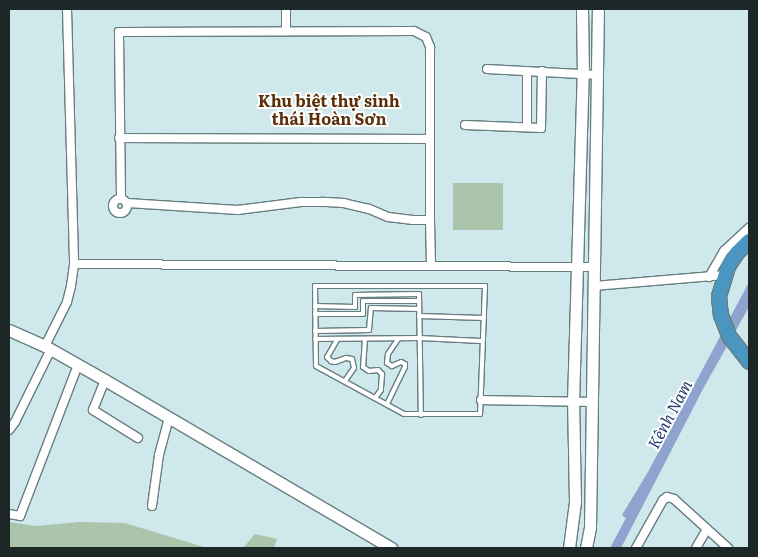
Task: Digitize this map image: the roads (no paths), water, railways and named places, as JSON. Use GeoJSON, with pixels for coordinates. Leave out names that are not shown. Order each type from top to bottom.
{"type":"FeatureCollection","features":[{"type":"Feature","properties":{"kind":"highway"},"geometry":{"type":"LineString","coordinates":[[749,241],[732,260],[725,275],[719,297],[722,321],[737,349],[749,362]]}},
{"type":"Feature","properties":{"kind":"main road"},"geometry":{"type":"LineString","coordinates":[[569,548],[575,502],[573,402],[583,74],[582,9]]}},
{"type":"Feature","properties":{"kind":"main road"},"geometry":{"type":"LineString","coordinates":[[586,548],[590,526],[598,9]]}},
{"type":"Feature","properties":{"kind":"main road"},"geometry":{"type":"LineString","coordinates":[[9,330],[48,348],[105,380],[391,548]]}},
{"type":"Feature","properties":{"kind":"street"},"geometry":{"type":"LineString","coordinates":[[9,430],[15,422],[48,348],[72,286],[74,264],[67,9]]}},
{"type":"Feature","properties":{"kind":"street"},"geometry":{"type":"LineString","coordinates":[[286,9],[286,31]]}},
{"type":"Feature","properties":{"kind":"street"},"geometry":{"type":"LineString","coordinates":[[430,220],[413,220],[388,216],[369,209],[329,202],[302,202],[238,210],[124,201],[119,138],[119,32],[414,31],[426,37],[430,47],[431,265]]}},
{"type":"Feature","properties":{"kind":"street"},"geometry":{"type":"LineString","coordinates":[[487,69],[598,75]]}},
{"type":"Feature","properties":{"kind":"street"},"geometry":{"type":"LineString","coordinates":[[527,71],[527,126]]}},
{"type":"Feature","properties":{"kind":"street"},"geometry":{"type":"LineString","coordinates":[[465,125],[541,128],[542,72]]}},
{"type":"Feature","properties":{"kind":"street"},"geometry":{"type":"LineString","coordinates":[[119,138],[430,139]]}},
{"type":"Feature","properties":{"kind":"street"},"geometry":{"type":"LineString","coordinates":[[709,277],[724,251],[749,228]]}},
{"type":"Feature","properties":{"kind":"street"},"geometry":{"type":"LineString","coordinates":[[74,264],[594,267]]}},
{"type":"Feature","properties":{"kind":"street"},"geometry":{"type":"LineString","coordinates":[[594,286],[725,275]]}},
{"type":"Feature","properties":{"kind":"street"},"geometry":{"type":"LineString","coordinates":[[9,514],[20,516],[78,365]]}},
{"type":"Feature","properties":{"kind":"street"},"geometry":{"type":"LineString","coordinates":[[105,380],[93,410],[138,438]]}},
{"type":"Feature","properties":{"kind":"street"},"geometry":{"type":"LineString","coordinates":[[481,400],[592,402]]}},
{"type":"Feature","properties":{"kind":"street"},"geometry":{"type":"LineString","coordinates":[[152,506],[159,455],[169,418]]}},
{"type":"Feature","properties":{"kind":"street"},"geometry":{"type":"LineString","coordinates":[[636,548],[663,500],[667,497],[674,499],[728,548]]}},
{"type":"Feature","properties":{"kind":"street"},"geometry":{"type":"LineString","coordinates":[[696,548],[707,529]]}},
{"type":"Feature","properties":{"kind":"lane"},"geometry":{"type":"LineString","coordinates":[[315,286],[485,286],[481,341],[480,414],[404,414],[316,366],[315,306],[315,286]]}},
{"type":"Feature","properties":{"kind":"lane"},"geometry":{"type":"LineString","coordinates":[[315,306],[355,307],[355,295],[419,294],[421,415]]}},
{"type":"Feature","properties":{"kind":"lane"},"geometry":{"type":"LineString","coordinates":[[315,314],[362,314],[363,301],[419,301]]}},
{"type":"Feature","properties":{"kind":"lane"},"geometry":{"type":"LineString","coordinates":[[315,331],[369,330],[371,308],[419,309]]}},
{"type":"Feature","properties":{"kind":"lane"},"geometry":{"type":"LineString","coordinates":[[419,316],[484,318]]}},
{"type":"Feature","properties":{"kind":"lane"},"geometry":{"type":"LineString","coordinates":[[315,340],[420,338],[481,341]]}},
{"type":"Feature","properties":{"kind":"lane"},"geometry":{"type":"LineString","coordinates":[[365,339],[363,367],[368,371],[378,370],[382,374],[381,390],[375,398]]}},
{"type":"Feature","properties":{"kind":"lane"},"geometry":{"type":"LineString","coordinates":[[387,404],[405,368],[405,364],[400,362],[392,366],[386,363],[388,354],[398,339]]}},
{"type":"Feature","properties":{"kind":"lane"},"geometry":{"type":"LineString","coordinates":[[338,340],[327,357],[335,362],[346,358],[352,359],[354,368],[346,381]]}},
{"type":"Feature","properties":{"kind":"water","name":"Kênh Nam"},"geometry":{"type":"Polygon","coordinates":[[[749,282],[749,307],[704,387],[621,548],[610,548],[626,518],[622,515],[648,472],[749,282]]]}},
{"type":"Feature","properties":{"kind":"district","name":"Khu biệt thự sinh thái Hoàn Sơn"},"geometry":{"type":"Point","coordinates":[329,109]}}]}
